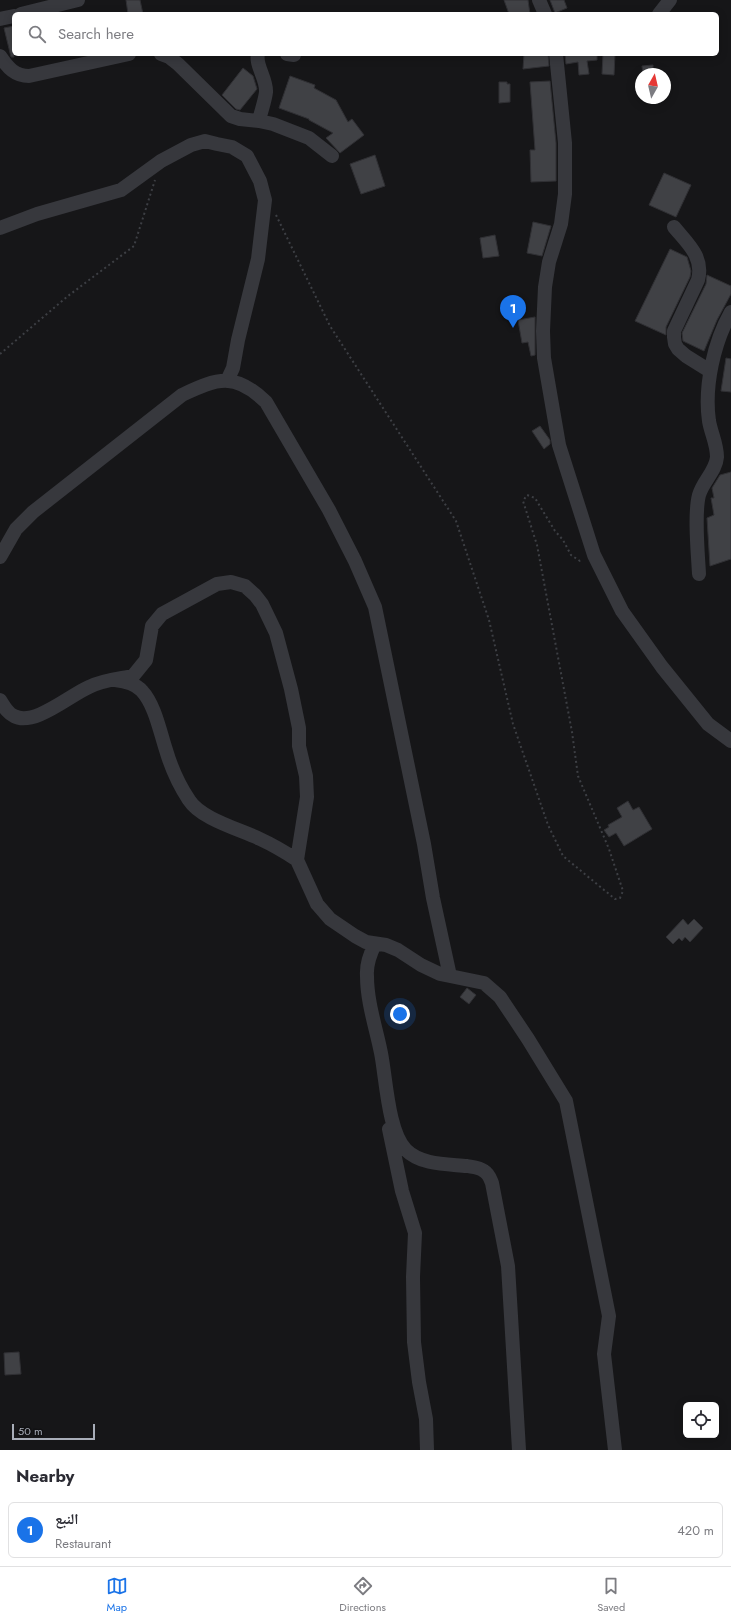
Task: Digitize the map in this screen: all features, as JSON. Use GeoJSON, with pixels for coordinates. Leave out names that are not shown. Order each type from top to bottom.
{"type":"FeatureCollection","features":[{"type":"Feature","properties":{"kind":"street"},"geometry":{"type":"LineString","coordinates":[[29,12],[78,0]]}},
{"type":"Feature","properties":{"kind":"street"},"geometry":{"type":"LineString","coordinates":[[539,0],[544,12]]}},
{"type":"Feature","properties":{"kind":"street"},"geometry":{"type":"LineString","coordinates":[[661,12],[670,0]]}},
{"type":"Feature","properties":{"kind":"street"},"geometry":{"type":"LineString","coordinates":[[0,19],[12,16]]}},
{"type":"Feature","properties":{"kind":"street"},"geometry":{"type":"LineString","coordinates":[[0,56],[16,74],[20,76],[29,76],[120,56]]}},
{"type":"Feature","properties":{"kind":"street"},"geometry":{"type":"LineString","coordinates":[[166,56],[178,64],[231,116],[240,119],[273,124],[309,138],[332,156]]}},
{"type":"Feature","properties":{"kind":"street"},"geometry":{"type":"LineString","coordinates":[[258,56],[257,61],[265,81],[266,92],[259,121]]}},
{"type":"Feature","properties":{"kind":"street"},"geometry":{"type":"LineString","coordinates":[[556,56],[565,143],[565,194],[561,224],[549,262],[543,311],[544,358],[559,445],[594,555],[622,611],[662,667],[708,724],[731,741]]}},
{"type":"Feature","properties":{"kind":"street"},"geometry":{"type":"LineString","coordinates":[[0,228],[37,214],[121,190],[161,161],[191,145],[205,141],[232,147],[247,156],[260,181],[265,200],[258,259],[238,340],[233,368],[227,381]]}},
{"type":"Feature","properties":{"kind":"street"},"geometry":{"type":"LineString","coordinates":[[674,227],[697,256],[700,264],[698,280],[674,331],[675,344],[686,356],[710,372]]}},
{"type":"Feature","properties":{"kind":"street"},"geometry":{"type":"LineString","coordinates":[[699,574],[697,542],[699,497],[702,487],[712,471],[717,457],[717,447],[708,414],[710,372],[719,337],[731,312]]}},
{"type":"Feature","properties":{"kind":"street"},"geometry":{"type":"LineString","coordinates":[[0,557],[16,529],[33,512],[182,395],[203,386],[220,381],[227,381],[238,382],[249,388],[266,402],[330,510],[356,561],[375,607],[450,976]]}},
{"type":"Feature","properties":{"kind":"street"},"geometry":{"type":"LineString","coordinates":[[0,700],[6,710],[14,716],[21,718],[35,716],[88,687],[105,680],[115,680],[133,676],[146,660],[152,626],[162,614],[217,584],[231,582],[245,586],[255,595],[262,604],[276,633],[291,689],[299,728],[299,746],[306,776],[307,797],[297,860],[308,887],[321,910],[355,936],[366,942],[386,945],[398,950],[421,965],[440,974],[484,984],[500,997],[566,1101],[609,1316],[604,1354],[615,1450]]}},
{"type":"Feature","properties":{"kind":"street"},"geometry":{"type":"LineString","coordinates":[[115,680],[132,684],[142,692],[150,704],[176,776],[189,800],[194,806],[213,818],[259,838],[297,860]]}},
{"type":"Feature","properties":{"kind":"street"},"geometry":{"type":"LineString","coordinates":[[376,944],[369,957],[366,975],[372,1016],[381,1053],[389,1104],[400,1142],[407,1151],[421,1159],[434,1163],[480,1168],[489,1175],[492,1183],[508,1266],[519,1450]]}},
{"type":"Feature","properties":{"kind":"street"},"geometry":{"type":"LineString","coordinates":[[381,1053],[376,1073],[402,1191],[415,1233],[413,1277],[414,1342],[419,1382],[426,1419],[427,1450]]}},
{"type":"Feature","properties":{"kind":"path"},"geometry":{"type":"LineString","coordinates":[[0,354],[68,296],[134,246],[161,161]]}},
{"type":"Feature","properties":{"kind":"path"},"geometry":{"type":"LineString","coordinates":[[265,200],[279,219],[330,326],[456,521],[489,620],[513,724],[548,825],[563,856],[615,899],[620,898],[623,891],[609,849],[578,776],[572,732],[538,545],[523,501],[527,495],[535,498],[555,531],[563,540],[571,555],[580,561],[594,555]]}},
{"type":"Feature","properties":{"kind":"building"},"geometry":{"type":"Polygon","coordinates":[[[126,0],[140,0],[143,12],[128,12],[126,0]]]}},
{"type":"Feature","properties":{"kind":"building"},"geometry":{"type":"Polygon","coordinates":[[[504,0],[528,0],[530,12],[508,12],[504,0]]]}},
{"type":"Feature","properties":{"kind":"building"},"geometry":{"type":"Polygon","coordinates":[[[550,0],[564,0],[567,8],[555,12],[550,0]]]}},
{"type":"Feature","properties":{"kind":"building"},"geometry":{"type":"Polygon","coordinates":[[[12,26],[12,56],[14,57],[11,57],[4,28],[12,26]]]}},
{"type":"Feature","properties":{"kind":"building"},"geometry":{"type":"Polygon","coordinates":[[[524,56],[548,56],[549,66],[523,69],[524,56]]]}},
{"type":"Feature","properties":{"kind":"building"},"geometry":{"type":"Polygon","coordinates":[[[565,56],[597,56],[597,60],[587,61],[589,74],[579,75],[578,62],[566,64],[565,56]]]}},
{"type":"Feature","properties":{"kind":"building"},"geometry":{"type":"Polygon","coordinates":[[[603,56],[615,56],[614,75],[602,74],[603,56]]]}},
{"type":"Feature","properties":{"kind":"building"},"geometry":{"type":"Polygon","coordinates":[[[653,65],[653,68],[642,68],[642,66],[653,65]]]}},
{"type":"Feature","properties":{"kind":"building"},"geometry":{"type":"Polygon","coordinates":[[[243,68],[253,76],[257,89],[240,110],[236,109],[222,95],[243,68]]]}},
{"type":"Feature","properties":{"kind":"building"},"geometry":{"type":"Polygon","coordinates":[[[290,76],[315,85],[314,88],[336,100],[348,122],[352,119],[364,135],[340,153],[326,138],[333,133],[309,119],[279,108],[290,76]]]}},
{"type":"Feature","properties":{"kind":"building"},"geometry":{"type":"Polygon","coordinates":[[[550,81],[556,143],[556,181],[531,182],[530,150],[535,150],[530,82],[550,81]]]}},
{"type":"Feature","properties":{"kind":"building"},"geometry":{"type":"Polygon","coordinates":[[[499,82],[507,82],[507,84],[510,84],[510,102],[499,103],[499,82]]]}},
{"type":"Feature","properties":{"kind":"building"},"geometry":{"type":"Polygon","coordinates":[[[375,155],[385,186],[361,194],[350,164],[375,155]]]}},
{"type":"Feature","properties":{"kind":"building"},"geometry":{"type":"Polygon","coordinates":[[[664,173],[691,185],[676,217],[649,205],[664,173]]]}},
{"type":"Feature","properties":{"kind":"building"},"geometry":{"type":"Polygon","coordinates":[[[533,222],[551,226],[542,256],[527,253],[533,222]]]}},
{"type":"Feature","properties":{"kind":"building"},"geometry":{"type":"Polygon","coordinates":[[[495,235],[499,256],[483,258],[480,238],[495,235]]]}},
{"type":"Feature","properties":{"kind":"building"},"geometry":{"type":"Polygon","coordinates":[[[670,249],[687,257],[691,271],[690,277],[666,327],[666,335],[635,321],[670,249]]]}},
{"type":"Feature","properties":{"kind":"building"},"geometry":{"type":"Polygon","coordinates":[[[707,275],[731,286],[731,294],[717,320],[704,351],[683,341],[682,333],[706,284],[707,275]]]}},
{"type":"Feature","properties":{"kind":"building"},"geometry":{"type":"Polygon","coordinates":[[[535,317],[535,355],[531,356],[528,342],[522,343],[518,320],[535,317]]]}},
{"type":"Feature","properties":{"kind":"building"},"geometry":{"type":"Polygon","coordinates":[[[726,358],[731,359],[731,392],[721,391],[726,358]]]}},
{"type":"Feature","properties":{"kind":"building"},"geometry":{"type":"Polygon","coordinates":[[[540,426],[550,440],[550,444],[544,449],[532,431],[540,426]]]}},
{"type":"Feature","properties":{"kind":"building"},"geometry":{"type":"Polygon","coordinates":[[[731,472],[731,559],[710,566],[707,518],[714,515],[711,498],[714,498],[712,488],[720,475],[731,472]]]}},
{"type":"Feature","properties":{"kind":"building"},"geometry":{"type":"Polygon","coordinates":[[[628,801],[633,810],[639,807],[652,829],[624,846],[616,833],[609,837],[604,830],[609,827],[608,825],[622,817],[617,808],[628,801]]]}},
{"type":"Feature","properties":{"kind":"building"},"geometry":{"type":"Polygon","coordinates":[[[683,919],[688,925],[694,919],[703,928],[690,942],[685,937],[682,941],[679,938],[673,944],[666,937],[683,919]]]}},
{"type":"Feature","properties":{"kind":"building"},"geometry":{"type":"Polygon","coordinates":[[[467,988],[476,995],[469,1004],[460,997],[467,988]]]}},
{"type":"Feature","properties":{"kind":"building"},"geometry":{"type":"Polygon","coordinates":[[[19,1352],[21,1374],[5,1375],[4,1353],[19,1352]]]}},
{"type":"Feature","properties":{"kind":"place","name":"النبع"},"geometry":{"type":"Point","coordinates":[513,328]}}]}
